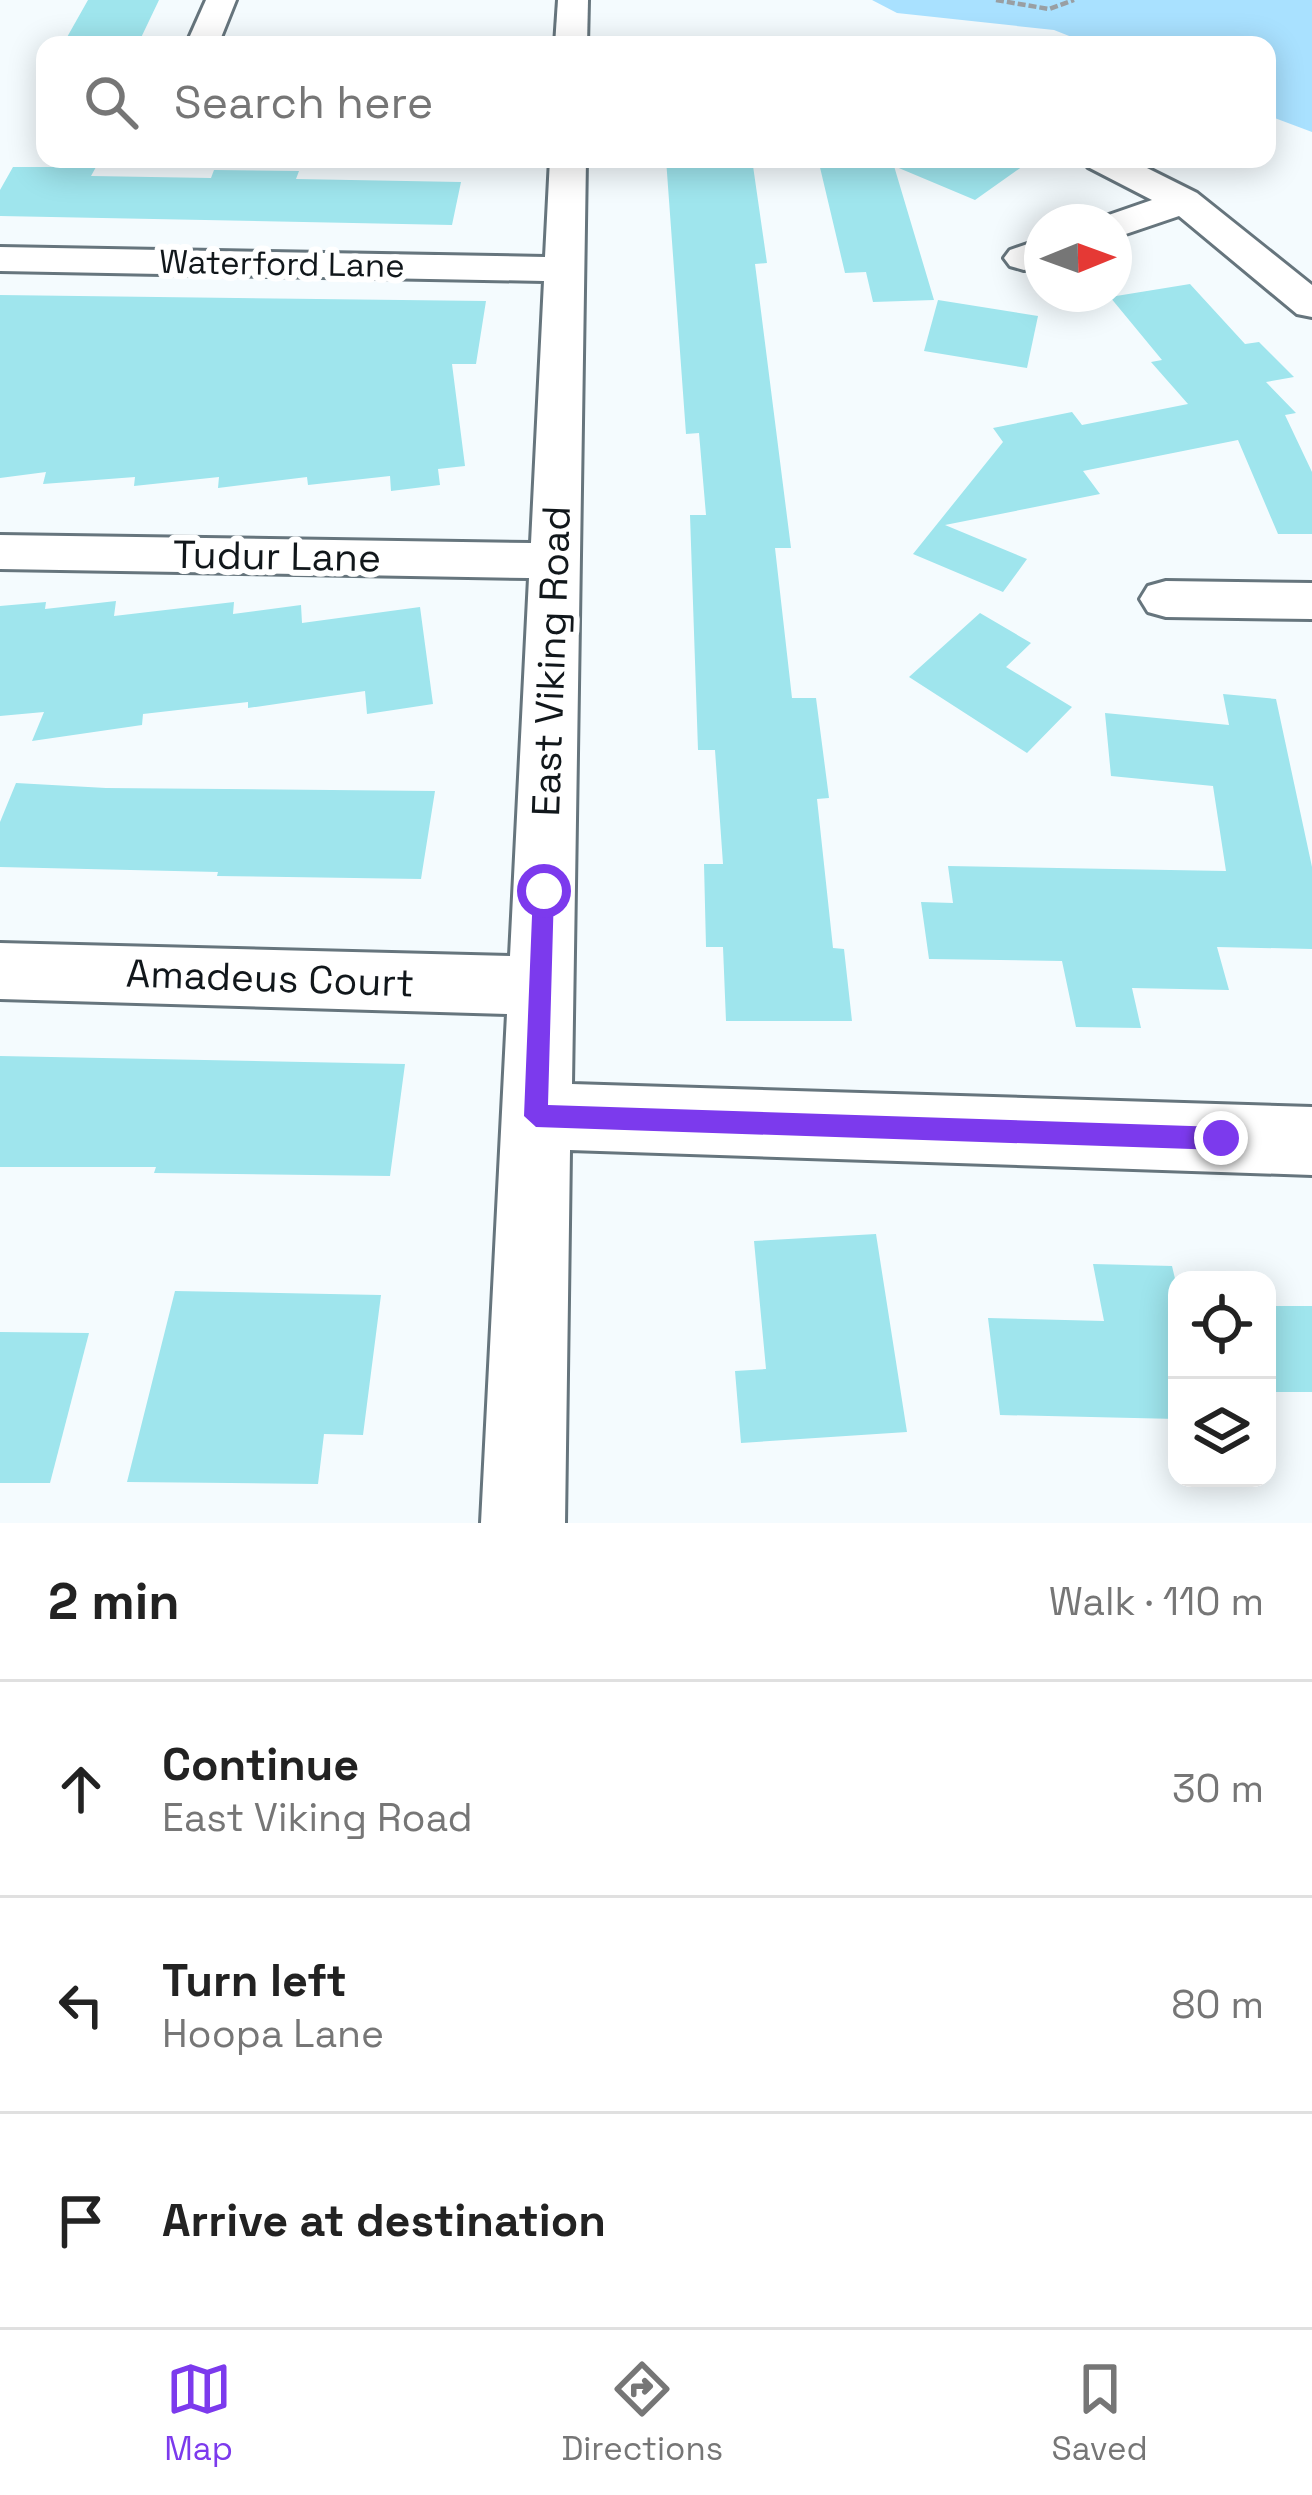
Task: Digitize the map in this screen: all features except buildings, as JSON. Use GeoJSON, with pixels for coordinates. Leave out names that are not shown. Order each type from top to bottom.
{"type":"FeatureCollection","features":[{"type":"Feature","properties":{"kind":"street"},"geometry":{"type":"LineString","coordinates":[[206,36],[221,0]]}},
{"type":"Feature","properties":{"kind":"street"},"geometry":{"type":"LineString","coordinates":[[571,36],[573,0]]}},
{"type":"Feature","properties":{"kind":"street","name":"East Viking Road"},"geometry":{"type":"LineString","coordinates":[[523,1523],[568,168]]}},
{"type":"Feature","properties":{"kind":"street"},"geometry":{"type":"LineString","coordinates":[[1119,168],[1184,201],[1312,305]]}},
{"type":"Feature","properties":{"kind":"street"},"geometry":{"type":"LineString","coordinates":[[1132,220],[1184,201]]}},
{"type":"Feature","properties":{"kind":"street","name":"Waterford Lane"},"geometry":{"type":"LineString","coordinates":[[0,259],[564,269]]}},
{"type":"Feature","properties":{"kind":"street","name":"Tudur Lane"},"geometry":{"type":"LineString","coordinates":[[0,552],[554,560]]}},
{"type":"Feature","properties":{"kind":"street"},"geometry":{"type":"LineString","coordinates":[[1166,598],[1312,601]]}},
{"type":"Feature","properties":{"kind":"street","name":"Amadeus Court"},"geometry":{"type":"LineString","coordinates":[[0,971],[541,986]]}},
{"type":"Feature","properties":{"kind":"street"},"geometry":{"type":"LineString","coordinates":[[536,1116],[1312,1142]]}},
{"type":"Feature","properties":{"kind":"path"},"geometry":{"type":"LineString","coordinates":[[996,0],[1049,9],[1074,0]]}},
{"type":"Feature","properties":{"kind":"shaded area"},"geometry":{"type":"Polygon","coordinates":[[[872,0],[1312,0],[1312,132],[1276,118],[1276,36],[1069,36],[1054,30],[897,13],[872,0]]]}},
{"type":"Feature","properties":{"kind":"route"},"geometry":{"type":"LineString","coordinates":[[544,891],[536,1116],[1221,1138]]}}]}
